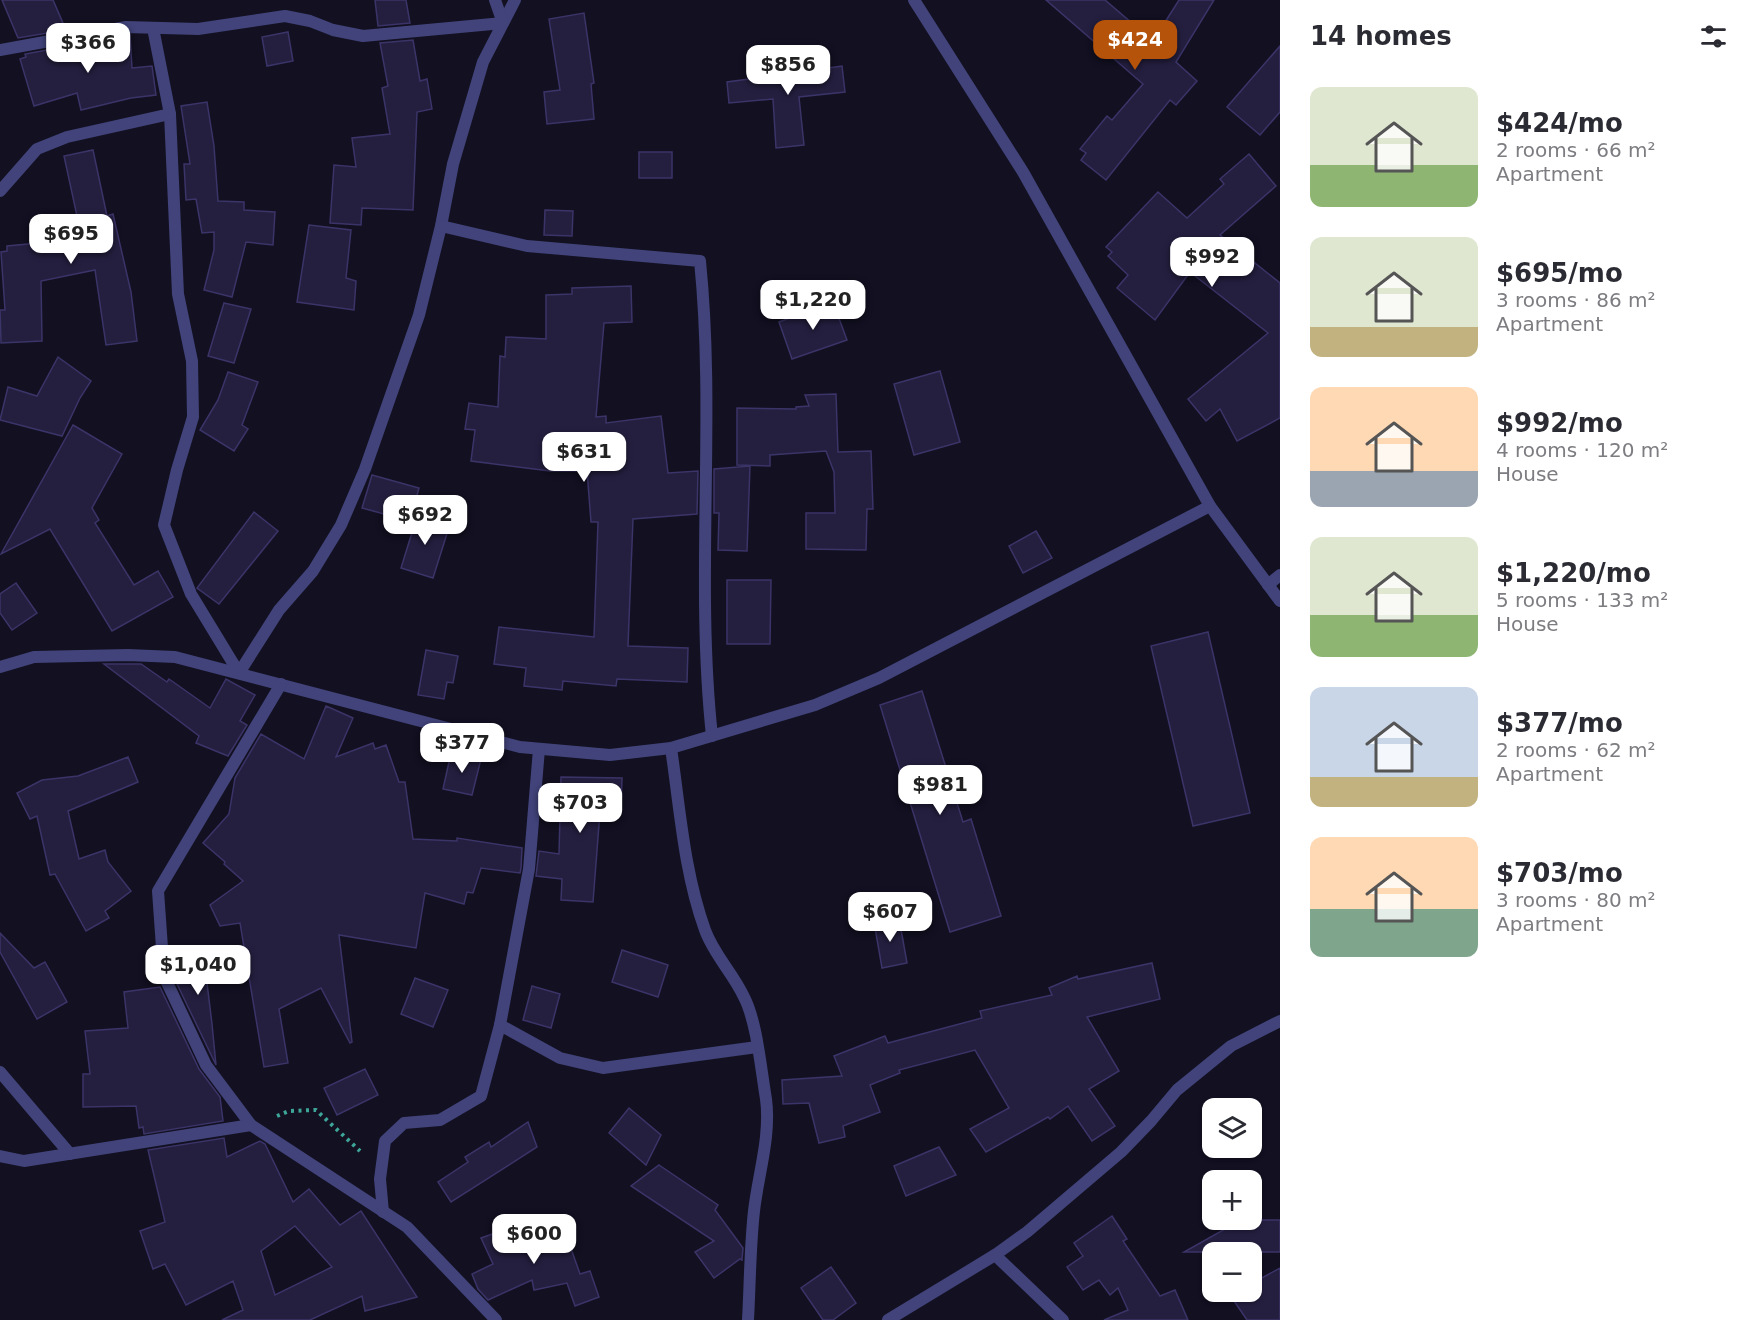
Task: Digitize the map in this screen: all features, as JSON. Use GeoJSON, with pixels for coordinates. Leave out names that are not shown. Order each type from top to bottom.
{"type":"FeatureCollection","features":[{"type":"Feature","properties":{"kind":"street"},"geometry":{"type":"LineString","coordinates":[[495,0],[503,23]]}},
{"type":"Feature","properties":{"kind":"street"},"geometry":{"type":"LineString","coordinates":[[239,673],[279,610],[313,571],[341,525],[365,470],[419,315],[441,226],[453,164],[483,62],[515,0]]}},
{"type":"Feature","properties":{"kind":"street"},"geometry":{"type":"LineString","coordinates":[[914,0],[1023,172],[1210,506],[1280,601]]}},
{"type":"Feature","properties":{"kind":"street"},"geometry":{"type":"LineString","coordinates":[[0,50],[126,27],[198,29],[285,16],[363,36],[503,23]]}},
{"type":"Feature","properties":{"kind":"street"},"geometry":{"type":"LineString","coordinates":[[153,28],[170,114],[178,294],[192,361],[194,417],[177,470],[164,525],[191,594],[239,673]]}},
{"type":"Feature","properties":{"kind":"street"},"geometry":{"type":"LineString","coordinates":[[0,191],[37,148],[67,137],[170,114]]}},
{"type":"Feature","properties":{"kind":"street"},"geometry":{"type":"LineString","coordinates":[[441,226],[527,246],[700,261],[707,411],[704,549],[707,686],[712,736]]}},
{"type":"Feature","properties":{"kind":"street"},"geometry":{"type":"LineString","coordinates":[[0,667],[34,657],[128,655],[175,657],[508,744],[610,755],[671,748],[815,705],[879,678],[1210,506]]}},
{"type":"Feature","properties":{"kind":"street"},"geometry":{"type":"LineString","coordinates":[[1268,585],[1280,575]]}},
{"type":"Feature","properties":{"kind":"street"},"geometry":{"type":"LineString","coordinates":[[281,684],[158,891],[164,976],[206,1065],[251,1125],[407,1227],[496,1320]]}},
{"type":"Feature","properties":{"kind":"street"},"geometry":{"type":"LineString","coordinates":[[671,748],[689,874],[702,920],[717,957],[745,999],[757,1047],[766,1102],[764,1161],[754,1210],[748,1320]]}},
{"type":"Feature","properties":{"kind":"street"},"geometry":{"type":"LineString","coordinates":[[383,1212],[380,1179],[385,1141],[404,1123],[440,1120],[481,1096],[500,1025],[529,869],[539,749]]}},
{"type":"Feature","properties":{"kind":"street"},"geometry":{"type":"LineString","coordinates":[[888,1320],[995,1255],[1027,1232],[1121,1152],[1177,1090],[1231,1046],[1280,1021]]}},
{"type":"Feature","properties":{"kind":"street"},"geometry":{"type":"LineString","coordinates":[[500,1025],[560,1058],[603,1068],[757,1047]]}},
{"type":"Feature","properties":{"kind":"street"},"geometry":{"type":"LineString","coordinates":[[0,1072],[70,1154]]}},
{"type":"Feature","properties":{"kind":"street"},"geometry":{"type":"LineString","coordinates":[[0,1156],[24,1161],[251,1125]]}},
{"type":"Feature","properties":{"kind":"street"},"geometry":{"type":"LineString","coordinates":[[995,1255],[1063,1320]]}},
{"type":"Feature","properties":{"kind":"path"},"geometry":{"type":"LineString","coordinates":[[251,1125],[289,1111],[316,1110],[358,1149],[380,1179]]}},
{"type":"Feature","properties":{"kind":"building"},"geometry":{"type":"Polygon","coordinates":[[[2,0],[53,0],[66,30],[18,38],[2,0]]]}},
{"type":"Feature","properties":{"kind":"building"},"geometry":{"type":"Polygon","coordinates":[[[375,0],[406,0],[410,23],[378,26],[375,0]]]}},
{"type":"Feature","properties":{"kind":"building"},"geometry":{"type":"Polygon","coordinates":[[[1046,0],[1105,0],[1153,41],[1179,0],[1214,0],[1176,62],[1197,81],[1176,105],[1170,100],[1106,180],[1081,160],[1086,153],[1080,149],[1107,116],[1112,120],[1143,84],[1046,0]]]}},
{"type":"Feature","properties":{"kind":"building"},"geometry":{"type":"Polygon","coordinates":[[[584,13],[594,83],[591,84],[594,119],[547,124],[544,92],[560,90],[549,19],[584,13]]]}},
{"type":"Feature","properties":{"kind":"building"},"geometry":{"type":"Polygon","coordinates":[[[288,32],[293,61],[267,66],[262,37],[288,32]]]}},
{"type":"Feature","properties":{"kind":"building"},"geometry":{"type":"Polygon","coordinates":[[[130,35],[132,68],[152,66],[156,95],[131,98],[81,110],[77,93],[34,106],[20,59],[26,57],[25,54],[130,35]]]}},
{"type":"Feature","properties":{"kind":"building"},"geometry":{"type":"Polygon","coordinates":[[[413,40],[420,81],[427,79],[432,109],[417,112],[413,210],[362,208],[361,225],[330,223],[334,165],[356,167],[352,138],[390,134],[382,88],[388,86],[380,43],[413,40]]]}},
{"type":"Feature","properties":{"kind":"building"},"geometry":{"type":"Polygon","coordinates":[[[1280,46],[1280,112],[1260,135],[1227,107],[1280,46]]]}},
{"type":"Feature","properties":{"kind":"building"},"geometry":{"type":"Polygon","coordinates":[[[798,62],[799,72],[842,66],[845,92],[799,97],[804,145],[776,148],[773,99],[729,103],[727,82],[771,76],[770,64],[798,62]]]}},
{"type":"Feature","properties":{"kind":"building"},"geometry":{"type":"Polygon","coordinates":[[[207,102],[214,146],[218,201],[244,202],[244,210],[275,212],[273,245],[246,242],[232,297],[204,290],[214,250],[214,232],[202,233],[196,199],[186,200],[184,164],[190,164],[181,106],[207,102]]]}},
{"type":"Feature","properties":{"kind":"building"},"geometry":{"type":"Polygon","coordinates":[[[93,150],[107,216],[113,214],[131,292],[137,341],[106,345],[95,270],[41,281],[42,341],[1,343],[0,310],[5,310],[1,252],[7,251],[7,246],[82,239],[64,156],[93,150]]]}},
{"type":"Feature","properties":{"kind":"building"},"geometry":{"type":"Polygon","coordinates":[[[639,152],[672,152],[672,178],[639,178],[639,152]]]}},
{"type":"Feature","properties":{"kind":"building"},"geometry":{"type":"Polygon","coordinates":[[[1249,154],[1276,186],[1220,235],[1280,283],[1280,418],[1237,441],[1220,409],[1206,421],[1188,399],[1268,333],[1190,272],[1155,320],[1117,288],[1128,275],[1108,256],[1112,252],[1106,247],[1158,192],[1187,218],[1224,184],[1220,179],[1249,154]]]}},
{"type":"Feature","properties":{"kind":"building"},"geometry":{"type":"Polygon","coordinates":[[[545,210],[573,211],[572,236],[544,235],[545,210]]]}},
{"type":"Feature","properties":{"kind":"building"},"geometry":{"type":"Polygon","coordinates":[[[309,225],[351,230],[346,278],[356,281],[354,310],[297,302],[309,225]]]}},
{"type":"Feature","properties":{"kind":"building"},"geometry":{"type":"Polygon","coordinates":[[[631,286],[632,322],[604,323],[596,417],[606,416],[606,423],[661,416],[668,473],[698,471],[697,514],[633,519],[628,646],[688,648],[687,682],[617,679],[616,686],[563,681],[562,690],[524,686],[526,668],[494,664],[499,627],[594,637],[598,522],[591,522],[587,471],[550,471],[471,461],[475,430],[465,429],[469,403],[498,407],[500,356],[505,357],[506,337],[546,339],[546,295],[572,294],[572,288],[631,286]]]}},
{"type":"Feature","properties":{"kind":"building"},"geometry":{"type":"Polygon","coordinates":[[[833,302],[847,340],[792,359],[779,322],[833,302]]]}},
{"type":"Feature","properties":{"kind":"building"},"geometry":{"type":"Polygon","coordinates":[[[224,303],[251,309],[234,363],[208,356],[224,303]]]}},
{"type":"Feature","properties":{"kind":"building"},"geometry":{"type":"Polygon","coordinates":[[[58,357],[91,381],[80,398],[62,436],[0,420],[8,387],[37,396],[58,357]]]}},
{"type":"Feature","properties":{"kind":"building"},"geometry":{"type":"Polygon","coordinates":[[[940,371],[960,442],[914,455],[894,384],[940,371]]]}},
{"type":"Feature","properties":{"kind":"building"},"geometry":{"type":"Polygon","coordinates":[[[228,372],[258,382],[242,425],[248,429],[234,451],[200,430],[218,400],[228,372]]]}},
{"type":"Feature","properties":{"kind":"building"},"geometry":{"type":"Polygon","coordinates":[[[836,394],[838,452],[871,451],[873,509],[867,509],[866,550],[806,549],[806,513],[835,513],[834,472],[826,451],[770,455],[770,466],[737,465],[737,408],[796,409],[796,407],[809,406],[805,395],[836,394]]]}},
{"type":"Feature","properties":{"kind":"building"},"geometry":{"type":"Polygon","coordinates":[[[73,425],[122,454],[92,508],[99,520],[95,523],[134,585],[158,571],[173,597],[112,631],[50,529],[1,554],[73,425]]]}},
{"type":"Feature","properties":{"kind":"building"},"geometry":{"type":"Polygon","coordinates":[[[750,466],[747,551],[718,550],[719,513],[714,513],[714,469],[750,466]]]}},
{"type":"Feature","properties":{"kind":"building"},"geometry":{"type":"Polygon","coordinates":[[[372,475],[419,488],[410,521],[362,508],[372,475]]]}},
{"type":"Feature","properties":{"kind":"building"},"geometry":{"type":"Polygon","coordinates":[[[254,512],[278,531],[219,604],[197,588],[254,512]]]}},
{"type":"Feature","properties":{"kind":"building"},"geometry":{"type":"Polygon","coordinates":[[[418,513],[450,524],[433,578],[401,568],[418,513]]]}},
{"type":"Feature","properties":{"kind":"building"},"geometry":{"type":"Polygon","coordinates":[[[1036,531],[1052,558],[1023,573],[1009,546],[1036,531]]]}},
{"type":"Feature","properties":{"kind":"building"},"geometry":{"type":"Polygon","coordinates":[[[727,580],[771,580],[770,644],[727,644],[727,580]]]}},
{"type":"Feature","properties":{"kind":"building"},"geometry":{"type":"Polygon","coordinates":[[[16,583],[37,613],[12,630],[0,613],[0,594],[16,583]]]}},
{"type":"Feature","properties":{"kind":"building"},"geometry":{"type":"Polygon","coordinates":[[[1208,632],[1250,813],[1193,826],[1151,646],[1208,632]]]}},
{"type":"Feature","properties":{"kind":"building"},"geometry":{"type":"Polygon","coordinates":[[[426,650],[458,656],[453,683],[447,682],[444,699],[418,695],[426,650]]]}},
{"type":"Feature","properties":{"kind":"building"},"geometry":{"type":"Polygon","coordinates":[[[104,664],[141,664],[167,682],[169,679],[210,708],[226,679],[255,695],[240,721],[247,725],[228,756],[196,743],[199,736],[104,664]]]}},
{"type":"Feature","properties":{"kind":"building"},"geometry":{"type":"Polygon","coordinates":[[[922,691],[963,822],[971,819],[1001,916],[950,932],[880,705],[922,691]]]}},
{"type":"Feature","properties":{"kind":"building"},"geometry":{"type":"Polygon","coordinates":[[[326,706],[353,718],[336,757],[373,743],[375,749],[386,745],[399,782],[405,782],[413,839],[457,841],[457,838],[522,848],[521,868],[520,873],[481,868],[473,893],[467,892],[464,904],[425,893],[416,948],[339,935],[352,1042],[350,1043],[321,988],[279,1009],[288,1063],[264,1067],[240,923],[220,926],[210,905],[243,881],[203,843],[229,814],[235,778],[261,734],[304,759],[326,706]]]}},
{"type":"Feature","properties":{"kind":"building"},"geometry":{"type":"Polygon","coordinates":[[[451,753],[481,759],[472,795],[443,789],[451,753]]]}},
{"type":"Feature","properties":{"kind":"building"},"geometry":{"type":"Polygon","coordinates":[[[128,757],[138,782],[68,811],[79,859],[105,850],[108,862],[131,891],[105,911],[109,918],[86,931],[55,874],[50,875],[37,816],[30,819],[17,793],[42,780],[78,776],[128,757]]]}},
{"type":"Feature","properties":{"kind":"building"},"geometry":{"type":"Polygon","coordinates":[[[561,777],[622,778],[621,813],[600,812],[593,902],[561,900],[562,879],[536,876],[539,851],[559,854],[561,777]]]}},
{"type":"Feature","properties":{"kind":"building"},"geometry":{"type":"Polygon","coordinates":[[[899,918],[907,963],[882,968],[874,922],[899,918]]]}},
{"type":"Feature","properties":{"kind":"building"},"geometry":{"type":"Polygon","coordinates":[[[0,933],[34,968],[45,962],[67,1002],[37,1019],[0,952],[0,933]]]}},
{"type":"Feature","properties":{"kind":"building"},"geometry":{"type":"Polygon","coordinates":[[[203,950],[216,1065],[177,984],[186,983],[178,958],[203,950]]]}},
{"type":"Feature","properties":{"kind":"building"},"geometry":{"type":"Polygon","coordinates":[[[622,950],[668,965],[658,997],[612,982],[622,950]]]}},
{"type":"Feature","properties":{"kind":"building"},"geometry":{"type":"Polygon","coordinates":[[[1152,963],[1160,999],[1087,1017],[1119,1071],[1089,1089],[1115,1126],[1092,1141],[1068,1106],[1050,1119],[1048,1117],[986,1152],[970,1129],[1009,1108],[975,1050],[899,1070],[900,1073],[870,1085],[880,1112],[843,1126],[845,1137],[819,1143],[809,1103],[783,1104],[782,1080],[842,1076],[834,1056],[885,1036],[888,1043],[982,1018],[980,1011],[1052,995],[1049,988],[1077,976],[1078,979],[1152,963]]]}},
{"type":"Feature","properties":{"kind":"building"},"geometry":{"type":"Polygon","coordinates":[[[415,978],[448,990],[433,1027],[401,1014],[415,978]]]}},
{"type":"Feature","properties":{"kind":"building"},"geometry":{"type":"Polygon","coordinates":[[[532,986],[560,994],[551,1028],[523,1020],[532,986]]]}},
{"type":"Feature","properties":{"kind":"building"},"geometry":{"type":"Polygon","coordinates":[[[160,987],[199,1069],[220,1097],[223,1121],[144,1134],[143,1127],[139,1128],[136,1106],[83,1107],[83,1074],[90,1074],[85,1031],[128,1028],[124,992],[160,987]]]}},
{"type":"Feature","properties":{"kind":"building"},"geometry":{"type":"Polygon","coordinates":[[[365,1069],[378,1095],[337,1115],[324,1088],[365,1069]]]}},
{"type":"Feature","properties":{"kind":"building"},"geometry":{"type":"Polygon","coordinates":[[[629,1108],[661,1135],[646,1165],[609,1133],[629,1108]]]}},
{"type":"Feature","properties":{"kind":"building"},"geometry":{"type":"Polygon","coordinates":[[[528,1122],[537,1147],[451,1202],[438,1182],[468,1162],[465,1157],[489,1142],[491,1147],[528,1122]]]}},
{"type":"Feature","properties":{"kind":"building"},"geometry":{"type":"Polygon","coordinates":[[[224,1138],[227,1157],[260,1141],[265,1144],[293,1202],[309,1189],[340,1225],[361,1211],[417,1297],[365,1311],[362,1296],[310,1320],[222,1320],[243,1310],[233,1281],[186,1305],[165,1264],[153,1269],[140,1231],[165,1222],[148,1150],[224,1138]],[[295,1226],[261,1251],[275,1295],[332,1267],[295,1226]]]}},
{"type":"Feature","properties":{"kind":"building"},"geometry":{"type":"Polygon","coordinates":[[[939,1147],[956,1175],[906,1196],[894,1166],[939,1147]]]}},
{"type":"Feature","properties":{"kind":"building"},"geometry":{"type":"Polygon","coordinates":[[[659,1165],[718,1205],[715,1210],[743,1248],[742,1260],[740,1259],[714,1278],[695,1252],[714,1241],[631,1186],[659,1165]]]}},
{"type":"Feature","properties":{"kind":"building"},"geometry":{"type":"Polygon","coordinates":[[[1112,1216],[1127,1239],[1123,1241],[1160,1296],[1175,1290],[1188,1320],[1104,1320],[1128,1310],[1118,1288],[1110,1295],[1099,1280],[1083,1290],[1067,1267],[1083,1256],[1074,1243],[1112,1216]]]}},
{"type":"Feature","properties":{"kind":"building"},"geometry":{"type":"Polygon","coordinates":[[[1262,1220],[1280,1220],[1280,1252],[1262,1252],[1262,1242],[1202,1242],[1202,1252],[1184,1252],[1223,1230],[1262,1230],[1262,1220]]]}},
{"type":"Feature","properties":{"kind":"building"},"geometry":{"type":"Polygon","coordinates":[[[562,1223],[580,1274],[590,1271],[599,1297],[575,1306],[567,1283],[534,1290],[532,1280],[488,1300],[478,1289],[472,1274],[493,1264],[481,1238],[504,1230],[510,1242],[562,1223]]]}},
{"type":"Feature","properties":{"kind":"building"},"geometry":{"type":"Polygon","coordinates":[[[831,1267],[856,1303],[833,1320],[823,1320],[801,1288],[831,1267]]]}},
{"type":"Feature","properties":{"kind":"building"},"geometry":{"type":"Polygon","coordinates":[[[1280,1268],[1280,1320],[1247,1320],[1235,1302],[1262,1302],[1262,1278],[1280,1268]]]}}]}
